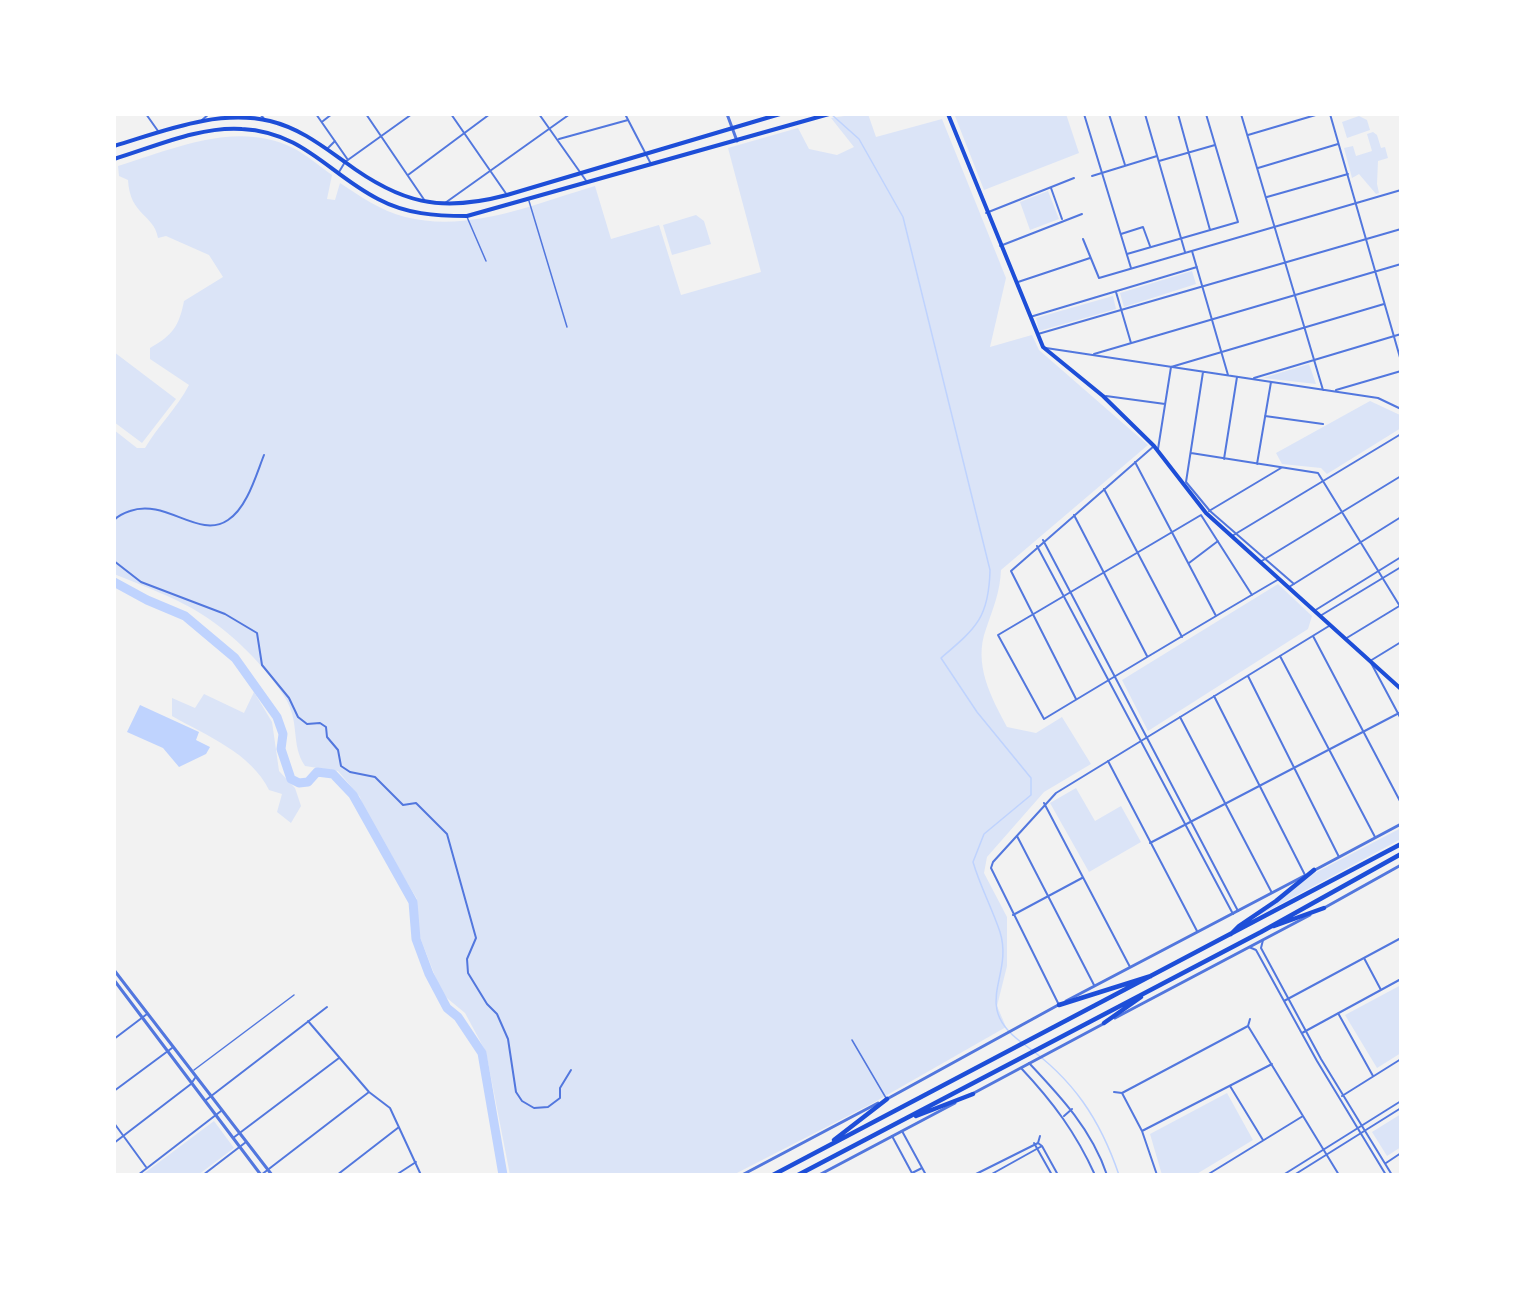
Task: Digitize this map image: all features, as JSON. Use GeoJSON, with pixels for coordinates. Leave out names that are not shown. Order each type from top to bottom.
{"type":"FeatureCollection","features":[{"type":"Feature","properties":{"kind":"highway"},"geometry":{"type":"LineString","coordinates":[[773,1175],[1229,937],[1401,844]]}},
{"type":"Feature","properties":{"kind":"highway"},"geometry":{"type":"LineString","coordinates":[[798,1175],[1261,932],[1401,854]]}},
{"type":"Feature","properties":{"kind":"highway"},"geometry":{"type":"LineString","coordinates":[[1229,937],[1239,926],[1276,901],[1314,870]]}},
{"type":"Feature","properties":{"kind":"highway"},"geometry":{"type":"LineString","coordinates":[[1261,932],[1324,908]]}},
{"type":"Feature","properties":{"kind":"highway"},"geometry":{"type":"LineString","coordinates":[[1059,1005],[1162,972]]}},
{"type":"Feature","properties":{"kind":"highway"},"geometry":{"type":"LineString","coordinates":[[1104,1023],[1156,986]]}},
{"type":"Feature","properties":{"kind":"highway"},"geometry":{"type":"LineString","coordinates":[[891,1126],[973,1094]]}},
{"type":"Feature","properties":{"kind":"highway"},"geometry":{"type":"LineString","coordinates":[[828,1145],[887,1099]]}},
{"type":"Feature","properties":{"kind":"main road"},"geometry":{"type":"LineString","coordinates":[[114,146],[223,117],[265,120],[299,131],[393,193],[443,205],[481,202],[507,195],[780,114]]}},
{"type":"Feature","properties":{"kind":"main road"},"geometry":{"type":"LineString","coordinates":[[114,159],[198,134],[244,129],[288,139],[370,195],[402,210],[438,216],[466,216],[829,114]]}},
{"type":"Feature","properties":{"kind":"main road"},"geometry":{"type":"LineString","coordinates":[[948,114],[986,213],[1043,347],[1103,396],[1156,447],[1185,489],[1206,513],[1234,535],[1260,562],[1401,689]]}},
{"type":"Feature","properties":{"kind":"street"},"geometry":{"type":"LineString","coordinates":[[146,114],[159,134]]}},
{"type":"Feature","properties":{"kind":"street"},"geometry":{"type":"LineString","coordinates":[[201,121],[209,114]]}},
{"type":"Feature","properties":{"kind":"street"},"geometry":{"type":"LineString","coordinates":[[260,114],[265,120]]}},
{"type":"Feature","properties":{"kind":"street"},"geometry":{"type":"LineString","coordinates":[[316,114],[347,161]]}},
{"type":"Feature","properties":{"kind":"street"},"geometry":{"type":"LineString","coordinates":[[322,122],[332,114]]}},
{"type":"Feature","properties":{"kind":"street"},"geometry":{"type":"LineString","coordinates":[[366,114],[427,203]]}},
{"type":"Feature","properties":{"kind":"street"},"geometry":{"type":"LineString","coordinates":[[339,172],[347,161],[412,114]]}},
{"type":"Feature","properties":{"kind":"street"},"geometry":{"type":"LineString","coordinates":[[451,114],[507,195]]}},
{"type":"Feature","properties":{"kind":"street"},"geometry":{"type":"LineString","coordinates":[[408,175],[490,114]]}},
{"type":"Feature","properties":{"kind":"street"},"geometry":{"type":"LineString","coordinates":[[539,114],[587,182]]}},
{"type":"Feature","properties":{"kind":"street"},"geometry":{"type":"LineString","coordinates":[[443,205],[570,114]]}},
{"type":"Feature","properties":{"kind":"street"},"geometry":{"type":"LineString","coordinates":[[625,114],[651,164]]}},
{"type":"Feature","properties":{"kind":"street"},"geometry":{"type":"LineString","coordinates":[[727,114],[737,141]]}},
{"type":"Feature","properties":{"kind":"street"},"geometry":{"type":"LineString","coordinates":[[1084,114],[1131,268]]}},
{"type":"Feature","properties":{"kind":"street"},"geometry":{"type":"LineString","coordinates":[[1109,114],[1125,165]]}},
{"type":"Feature","properties":{"kind":"street"},"geometry":{"type":"LineString","coordinates":[[1145,114],[1185,253]]}},
{"type":"Feature","properties":{"kind":"street"},"geometry":{"type":"LineString","coordinates":[[1178,114],[1210,230]]}},
{"type":"Feature","properties":{"kind":"street"},"geometry":{"type":"LineString","coordinates":[[1126,254],[1238,222],[1206,114]]}},
{"type":"Feature","properties":{"kind":"street"},"geometry":{"type":"LineString","coordinates":[[1241,114],[1323,390]]}},
{"type":"Feature","properties":{"kind":"street"},"geometry":{"type":"LineString","coordinates":[[1248,135],[1319,114]]}},
{"type":"Feature","properties":{"kind":"street"},"geometry":{"type":"LineString","coordinates":[[1330,114],[1401,361]]}},
{"type":"Feature","properties":{"kind":"street"},"geometry":{"type":"LineString","coordinates":[[557,140],[628,120]]}},
{"type":"Feature","properties":{"kind":"street"},"geometry":{"type":"LineString","coordinates":[[327,149],[335,141]]}},
{"type":"Feature","properties":{"kind":"street"},"geometry":{"type":"LineString","coordinates":[[1257,168],[1338,144]]}},
{"type":"Feature","properties":{"kind":"street"},"geometry":{"type":"LineString","coordinates":[[1159,162],[1215,145]]}},
{"type":"Feature","properties":{"kind":"street"},"geometry":{"type":"LineString","coordinates":[[1092,176],[1157,156]]}},
{"type":"Feature","properties":{"kind":"street"},"geometry":{"type":"LineString","coordinates":[[1266,198],[1348,174]]}},
{"type":"Feature","properties":{"kind":"street"},"geometry":{"type":"LineString","coordinates":[[986,213],[1074,178]]}},
{"type":"Feature","properties":{"kind":"street"},"geometry":{"type":"LineString","coordinates":[[1051,188],[1062,221]]}},
{"type":"Feature","properties":{"kind":"street"},"geometry":{"type":"LineString","coordinates":[[1083,238],[1099,278],[1401,190]]}},
{"type":"Feature","properties":{"kind":"street"},"geometry":{"type":"LineString","coordinates":[[1000,246],[1082,214]]}},
{"type":"Feature","properties":{"kind":"street"},"geometry":{"type":"LineString","coordinates":[[1121,234],[1143,227],[1150,246]]}},
{"type":"Feature","properties":{"kind":"street"},"geometry":{"type":"LineString","coordinates":[[1037,334],[1401,229]]}},
{"type":"Feature","properties":{"kind":"street"},"geometry":{"type":"LineString","coordinates":[[1192,251],[1228,376]]}},
{"type":"Feature","properties":{"kind":"street"},"geometry":{"type":"LineString","coordinates":[[1016,283],[1090,257]]}},
{"type":"Feature","properties":{"kind":"street"},"geometry":{"type":"LineString","coordinates":[[1092,354],[1401,264]]}},
{"type":"Feature","properties":{"kind":"street"},"geometry":{"type":"LineString","coordinates":[[1030,317],[1197,267]]}},
{"type":"Feature","properties":{"kind":"street"},"geometry":{"type":"LineString","coordinates":[[1116,292],[1131,343]]}},
{"type":"Feature","properties":{"kind":"street"},"geometry":{"type":"LineString","coordinates":[[1171,368],[1384,304]]}},
{"type":"Feature","properties":{"kind":"street"},"geometry":{"type":"LineString","coordinates":[[1251,379],[1401,334]]}},
{"type":"Feature","properties":{"kind":"street"},"geometry":{"type":"LineString","coordinates":[[1043,347],[1378,398],[1401,408]]}},
{"type":"Feature","properties":{"kind":"street"},"geometry":{"type":"LineString","coordinates":[[1077,699],[1011,571],[1043,540],[1156,447],[1171,368]]}},
{"type":"Feature","properties":{"kind":"street"},"geometry":{"type":"LineString","coordinates":[[1333,391],[1401,371]]}},
{"type":"Feature","properties":{"kind":"street"},"geometry":{"type":"LineString","coordinates":[[1185,489],[1203,372]]}},
{"type":"Feature","properties":{"kind":"street"},"geometry":{"type":"LineString","coordinates":[[1224,459],[1237,377]]}},
{"type":"Feature","properties":{"kind":"street"},"geometry":{"type":"LineString","coordinates":[[1257,464],[1271,382]]}},
{"type":"Feature","properties":{"kind":"street"},"geometry":{"type":"LineString","coordinates":[[1103,396],[1165,405]]}},
{"type":"Feature","properties":{"kind":"street"},"geometry":{"type":"LineString","coordinates":[[1265,416],[1323,424]]}},
{"type":"Feature","properties":{"kind":"street"},"geometry":{"type":"LineString","coordinates":[[1293,584],[1234,535],[1401,434]]}},
{"type":"Feature","properties":{"kind":"street"},"geometry":{"type":"LineString","coordinates":[[1191,453],[1318,473],[1400,606],[1345,639]]}},
{"type":"Feature","properties":{"kind":"street"},"geometry":{"type":"LineString","coordinates":[[114,520],[118,515],[141,507],[152,507],[204,527],[216,526],[229,520],[240,506],[264,455]]}},
{"type":"Feature","properties":{"kind":"street"},"geometry":{"type":"LineString","coordinates":[[1135,462],[1216,616]]}},
{"type":"Feature","properties":{"kind":"street"},"geometry":{"type":"LineString","coordinates":[[1279,579],[1044,719],[999,635],[1281,468]]}},
{"type":"Feature","properties":{"kind":"street"},"geometry":{"type":"LineString","coordinates":[[1260,562],[1401,476]]}},
{"type":"Feature","properties":{"kind":"street"},"geometry":{"type":"LineString","coordinates":[[1186,482],[1206,513],[1218,541],[1252,595]]}},
{"type":"Feature","properties":{"kind":"street"},"geometry":{"type":"LineString","coordinates":[[1104,489],[1182,637]]}},
{"type":"Feature","properties":{"kind":"street"},"geometry":{"type":"LineString","coordinates":[[1074,515],[1148,657]]}},
{"type":"Feature","properties":{"kind":"street"},"geometry":{"type":"LineString","coordinates":[[1288,587],[1401,517]]}},
{"type":"Feature","properties":{"kind":"street"},"geometry":{"type":"LineString","coordinates":[[1043,540],[1238,911]]}},
{"type":"Feature","properties":{"kind":"street"},"geometry":{"type":"LineString","coordinates":[[1188,564],[1218,541]]}},
{"type":"Feature","properties":{"kind":"street"},"geometry":{"type":"LineString","coordinates":[[1037,546],[1233,914]]}},
{"type":"Feature","properties":{"kind":"street"},"geometry":{"type":"LineString","coordinates":[[1314,611],[1401,557]]}},
{"type":"Feature","properties":{"kind":"street"},"geometry":{"type":"LineString","coordinates":[[114,561],[141,582],[225,614],[257,633],[262,665],[289,698],[298,717],[307,724],[320,723],[326,728],[327,737],[338,750],[341,766],[350,772],[375,777],[403,804],[416,803],[447,834],[476,938],[467,960],[468,973],[487,1004],[497,1014],[508,1039],[516,1092],[522,1101],[534,1108],[548,1107],[560,1098],[560,1088],[571,1070]]}},
{"type":"Feature","properties":{"kind":"street"},"geometry":{"type":"LineString","coordinates":[[1320,616],[1401,567]]}},
{"type":"Feature","properties":{"kind":"street"},"geometry":{"type":"LineString","coordinates":[[1059,1005],[991,868],[993,862],[1044,803],[1108,761],[1330,625]]}},
{"type":"Feature","properties":{"kind":"street"},"geometry":{"type":"LineString","coordinates":[[1313,636],[1401,803]]}},
{"type":"Feature","properties":{"kind":"street"},"geometry":{"type":"LineString","coordinates":[[1401,642],[1370,661],[1400,713],[1401,719]]}},
{"type":"Feature","properties":{"kind":"street"},"geometry":{"type":"LineString","coordinates":[[1280,656],[1375,838]]}},
{"type":"Feature","properties":{"kind":"street"},"geometry":{"type":"LineString","coordinates":[[1248,676],[1339,857]]}},
{"type":"Feature","properties":{"kind":"street"},"geometry":{"type":"LineString","coordinates":[[1214,696],[1305,875]]}},
{"type":"Feature","properties":{"kind":"street"},"geometry":{"type":"LineString","coordinates":[[1150,843],[1400,713]]}},
{"type":"Feature","properties":{"kind":"street"},"geometry":{"type":"LineString","coordinates":[[1180,717],[1272,893]]}},
{"type":"Feature","properties":{"kind":"street"},"geometry":{"type":"LineString","coordinates":[[1108,761],[1197,933]]}},
{"type":"Feature","properties":{"kind":"street"},"geometry":{"type":"LineString","coordinates":[[1044,803],[1130,968]]}},
{"type":"Feature","properties":{"kind":"street"},"geometry":{"type":"LineString","coordinates":[[742,1175],[887,1099],[1094,985],[1401,824]]}},
{"type":"Feature","properties":{"kind":"street"},"geometry":{"type":"LineString","coordinates":[[1017,835],[1094,985]]}},
{"type":"Feature","properties":{"kind":"street"},"geometry":{"type":"LineString","coordinates":[[819,1175],[1401,865]]}},
{"type":"Feature","properties":{"kind":"street"},"geometry":{"type":"LineString","coordinates":[[1013,915],[1083,878]]}},
{"type":"Feature","properties":{"kind":"street"},"geometry":{"type":"LineString","coordinates":[[1284,1001],[1401,939]]}},
{"type":"Feature","properties":{"kind":"street"},"geometry":{"type":"LineString","coordinates":[[1263,940],[1262,948],[1303,1031],[1386,1175]]}},
{"type":"Feature","properties":{"kind":"street"},"geometry":{"type":"LineString","coordinates":[[1249,947],[1256,950],[1284,1001],[1392,1175]]}},
{"type":"Feature","properties":{"kind":"street"},"geometry":{"type":"LineString","coordinates":[[1364,958],[1381,990]]}},
{"type":"Feature","properties":{"kind":"street"},"geometry":{"type":"LineString","coordinates":[[114,970],[272,1175]]}},
{"type":"Feature","properties":{"kind":"street"},"geometry":{"type":"LineString","coordinates":[[1273,982],[1278,979]]}},
{"type":"Feature","properties":{"kind":"street"},"geometry":{"type":"LineString","coordinates":[[1303,1031],[1401,979]]}},
{"type":"Feature","properties":{"kind":"street"},"geometry":{"type":"LineString","coordinates":[[121,980],[115,983],[261,1175],[369,1092]]}},
{"type":"Feature","properties":{"kind":"street"},"geometry":{"type":"LineString","coordinates":[[204,1101],[327,1007]]}},
{"type":"Feature","properties":{"kind":"street"},"geometry":{"type":"LineString","coordinates":[[1338,1013],[1373,1076]]}},
{"type":"Feature","properties":{"kind":"street"},"geometry":{"type":"LineString","coordinates":[[114,1039],[147,1014]]}},
{"type":"Feature","properties":{"kind":"street"},"geometry":{"type":"LineString","coordinates":[[1114,1092],[1122,1093],[1248,1026],[1251,1019]]}},
{"type":"Feature","properties":{"kind":"street"},"geometry":{"type":"LineString","coordinates":[[308,1021],[369,1092],[390,1108],[421,1173],[414,1175]]}},
{"type":"Feature","properties":{"kind":"street"},"geometry":{"type":"LineString","coordinates":[[1248,1026],[1339,1175]]}},
{"type":"Feature","properties":{"kind":"street"},"geometry":{"type":"LineString","coordinates":[[114,1091],[172,1048]]}},
{"type":"Feature","properties":{"kind":"street"},"geometry":{"type":"LineString","coordinates":[[233,1138],[339,1058]]}},
{"type":"Feature","properties":{"kind":"street"},"geometry":{"type":"LineString","coordinates":[[1339,1097],[1401,1059]]}},
{"type":"Feature","properties":{"kind":"street"},"geometry":{"type":"LineString","coordinates":[[1029,1063],[1072,1109],[1088,1134],[1107,1175]]}},
{"type":"Feature","properties":{"kind":"street"},"geometry":{"type":"LineString","coordinates":[[1142,1131],[1272,1064]]}},
{"type":"Feature","properties":{"kind":"street"},"geometry":{"type":"LineString","coordinates":[[1021,1068],[1064,1116],[1080,1142],[1095,1175]]}},
{"type":"Feature","properties":{"kind":"street"},"geometry":{"type":"LineString","coordinates":[[114,1143],[191,1084],[195,1078]]}},
{"type":"Feature","properties":{"kind":"street"},"geometry":{"type":"LineString","coordinates":[[1230,1086],[1263,1141]]}},
{"type":"Feature","properties":{"kind":"street"},"geometry":{"type":"LineString","coordinates":[[1122,1093],[1142,1131],[1157,1175]]}},
{"type":"Feature","properties":{"kind":"street"},"geometry":{"type":"LineString","coordinates":[[1053,1103],[1061,1096]]}},
{"type":"Feature","properties":{"kind":"street"},"geometry":{"type":"LineString","coordinates":[[1283,1175],[1401,1101]]}},
{"type":"Feature","properties":{"kind":"street"},"geometry":{"type":"LineString","coordinates":[[1294,1175],[1401,1108]]}},
{"type":"Feature","properties":{"kind":"street"},"geometry":{"type":"LineString","coordinates":[[1064,1116],[1072,1109]]}},
{"type":"Feature","properties":{"kind":"street"},"geometry":{"type":"LineString","coordinates":[[138,1175],[222,1111]]}},
{"type":"Feature","properties":{"kind":"street"},"geometry":{"type":"LineString","coordinates":[[1207,1175],[1303,1116]]}},
{"type":"Feature","properties":{"kind":"street"},"geometry":{"type":"LineString","coordinates":[[114,1123],[147,1168]]}},
{"type":"Feature","properties":{"kind":"street"},"geometry":{"type":"LineString","coordinates":[[337,1175],[399,1127]]}},
{"type":"Feature","properties":{"kind":"street"},"geometry":{"type":"LineString","coordinates":[[902,1131],[926,1175]]}},
{"type":"Feature","properties":{"kind":"street"},"geometry":{"type":"LineString","coordinates":[[892,1136],[913,1174],[922,1168]]}},
{"type":"Feature","properties":{"kind":"street"},"geometry":{"type":"LineString","coordinates":[[1040,1136],[1036,1149],[1052,1175]]}},
{"type":"Feature","properties":{"kind":"street"},"geometry":{"type":"LineString","coordinates":[[203,1175],[246,1142]]}},
{"type":"Feature","properties":{"kind":"street"},"geometry":{"type":"LineString","coordinates":[[1036,1143],[1042,1146],[1058,1175]]}},
{"type":"Feature","properties":{"kind":"street"},"geometry":{"type":"LineString","coordinates":[[974,1175],[1036,1143]]}},
{"type":"Feature","properties":{"kind":"street"},"geometry":{"type":"LineString","coordinates":[[990,1175],[1042,1146]]}},
{"type":"Feature","properties":{"kind":"street"},"geometry":{"type":"LineString","coordinates":[[1381,1166],[1401,1153]]}},
{"type":"Feature","properties":{"kind":"street"},"geometry":{"type":"LineString","coordinates":[[396,1175],[416,1162]]}},
{"type":"Feature","properties":{"kind":"lane"},"geometry":{"type":"LineString","coordinates":[[529,200],[567,327]]}},
{"type":"Feature","properties":{"kind":"lane"},"geometry":{"type":"LineString","coordinates":[[466,216],[486,261]]}},
{"type":"Feature","properties":{"kind":"lane"},"geometry":{"type":"LineString","coordinates":[[191,1072],[294,995]]}},
{"type":"Feature","properties":{"kind":"lane"},"geometry":{"type":"LineString","coordinates":[[852,1040],[887,1099]]}},
{"type":"Feature","properties":{"kind":"shaded area"},"geometry":{"type":"Polygon","coordinates":[[[868,114],[876,137],[942,119],[1006,278],[990,347],[1032,335],[1039,350],[1148,445],[1001,570],[998,593],[986,629],[983,642],[983,667],[990,692],[1007,727],[1036,733],[1062,717],[1091,764],[1044,792],[987,857],[984,873],[1007,917],[1007,966],[997,1006],[1006,1027],[873,1103],[733,1175],[510,1175],[486,1052],[465,1013],[442,994],[418,932],[417,899],[364,811],[360,797],[338,771],[305,766],[300,758],[292,715],[284,696],[268,673],[237,641],[194,609],[114,574],[114,430],[137,448],[145,448],[179,401],[189,385],[150,359],[150,348],[174,329],[184,301],[223,277],[209,255],[166,236],[158,238],[152,224],[133,201],[128,180],[119,176],[118,166],[205,140],[249,137],[271,140],[293,148],[332,175],[327,199],[335,200],[340,183],[388,211],[405,217],[429,221],[478,219],[502,214],[595,186],[611,239],[659,225],[681,295],[761,272],[728,148],[798,128],[809,149],[837,155],[854,147],[831,118],[868,114]]]}},
{"type":"Feature","properties":{"kind":"shaded area"},"geometry":{"type":"Polygon","coordinates":[[[963,114],[1066,114],[1079,153],[984,190],[955,116],[963,114]]]}},
{"type":"Feature","properties":{"kind":"shaded area"},"geometry":{"type":"Polygon","coordinates":[[[1359,116],[1367,120],[1370,130],[1347,138],[1342,122],[1359,116]]]}},
{"type":"Feature","properties":{"kind":"shaded area"},"geometry":{"type":"Polygon","coordinates":[[[1373,132],[1377,135],[1381,148],[1385,147],[1388,158],[1378,161],[1379,193],[1376,194],[1359,174],[1352,178],[1344,148],[1353,146],[1356,156],[1372,151],[1367,134],[1373,132]]]}},
{"type":"Feature","properties":{"kind":"shaded area"},"geometry":{"type":"Polygon","coordinates":[[[1048,191],[1059,219],[1030,230],[1020,202],[1048,191]]]}},
{"type":"Feature","properties":{"kind":"shaded area"},"geometry":{"type":"Polygon","coordinates":[[[696,215],[704,221],[711,244],[672,255],[663,225],[696,215]]]}},
{"type":"Feature","properties":{"kind":"shaded area"},"geometry":{"type":"Polygon","coordinates":[[[1192,271],[1196,284],[1124,307],[1120,293],[1192,271]]]}},
{"type":"Feature","properties":{"kind":"shaded area"},"geometry":{"type":"Polygon","coordinates":[[[1113,296],[1116,309],[1039,331],[1036,318],[1113,296]]]}},
{"type":"Feature","properties":{"kind":"shaded area"},"geometry":{"type":"Polygon","coordinates":[[[114,352],[176,399],[142,443],[114,422],[114,352]]]}},
{"type":"Feature","properties":{"kind":"shaded area"},"geometry":{"type":"Polygon","coordinates":[[[1309,364],[1316,384],[1263,378],[1309,364]]]}},
{"type":"Feature","properties":{"kind":"shaded area"},"geometry":{"type":"Polygon","coordinates":[[[1370,401],[1400,415],[1401,428],[1327,474],[1321,468],[1282,464],[1276,453],[1370,401]]]}},
{"type":"Feature","properties":{"kind":"shaded area"},"geometry":{"type":"Polygon","coordinates":[[[1278,584],[1312,616],[1308,629],[1148,731],[1122,680],[1278,584]]]}},
{"type":"Feature","properties":{"kind":"shaded area"},"geometry":{"type":"Polygon","coordinates":[[[254,692],[272,722],[279,771],[295,788],[301,806],[291,823],[277,812],[282,794],[269,790],[261,777],[240,756],[213,738],[172,716],[172,698],[195,708],[204,694],[244,713],[254,692]]]}},
{"type":"Feature","properties":{"kind":"shaded area"},"geometry":{"type":"Polygon","coordinates":[[[1076,788],[1095,821],[1121,806],[1141,842],[1089,872],[1050,803],[1076,788]]]}},
{"type":"Feature","properties":{"kind":"shaded area"},"geometry":{"type":"Polygon","coordinates":[[[1401,828],[1401,839],[1258,916],[1313,874],[1401,828]]]}},
{"type":"Feature","properties":{"kind":"shaded area"},"geometry":{"type":"Polygon","coordinates":[[[1401,985],[1401,1053],[1377,1068],[1345,1015],[1401,985]]]}},
{"type":"Feature","properties":{"kind":"shaded area"},"geometry":{"type":"Polygon","coordinates":[[[1227,1093],[1253,1140],[1195,1175],[1162,1175],[1150,1134],[1227,1093]]]}},
{"type":"Feature","properties":{"kind":"shaded area"},"geometry":{"type":"Polygon","coordinates":[[[1401,1114],[1401,1147],[1387,1156],[1372,1132],[1401,1114]]]}},
{"type":"Feature","properties":{"kind":"shaded area"},"geometry":{"type":"Polygon","coordinates":[[[214,1121],[234,1148],[198,1175],[142,1175],[214,1121]]]}},
{"type":"Feature","properties":{"kind":"water"},"geometry":{"type":"Polygon","coordinates":[[[140,705],[199,732],[196,740],[210,747],[206,754],[179,767],[163,748],[127,732],[140,705]]]}},
{"type":"Feature","properties":{"kind":"waterway"},"geometry":{"type":"LineString","coordinates":[[831,114],[859,139],[903,217],[990,570],[987,600],[978,621],[972,630],[941,658],[977,712],[1031,778],[1031,795],[984,834],[973,862],[1000,932],[1003,948],[996,1003],[999,1016],[1006,1028],[1021,1042]]}},
{"type":"Feature","properties":{"kind":"waterway"},"geometry":{"type":"LineString","coordinates":[[114,582],[147,600],[185,616],[235,658],[277,717],[283,734],[281,749],[291,779],[299,783],[308,782],[317,772],[333,774],[353,795],[413,902],[416,939],[429,974],[447,1008],[458,1017],[482,1053],[503,1175]]}},
{"type":"Feature","properties":{"kind":"waterway"},"geometry":{"type":"LineString","coordinates":[[1025,1045],[1057,1072],[1083,1102],[1103,1136],[1119,1175]]}}]}
